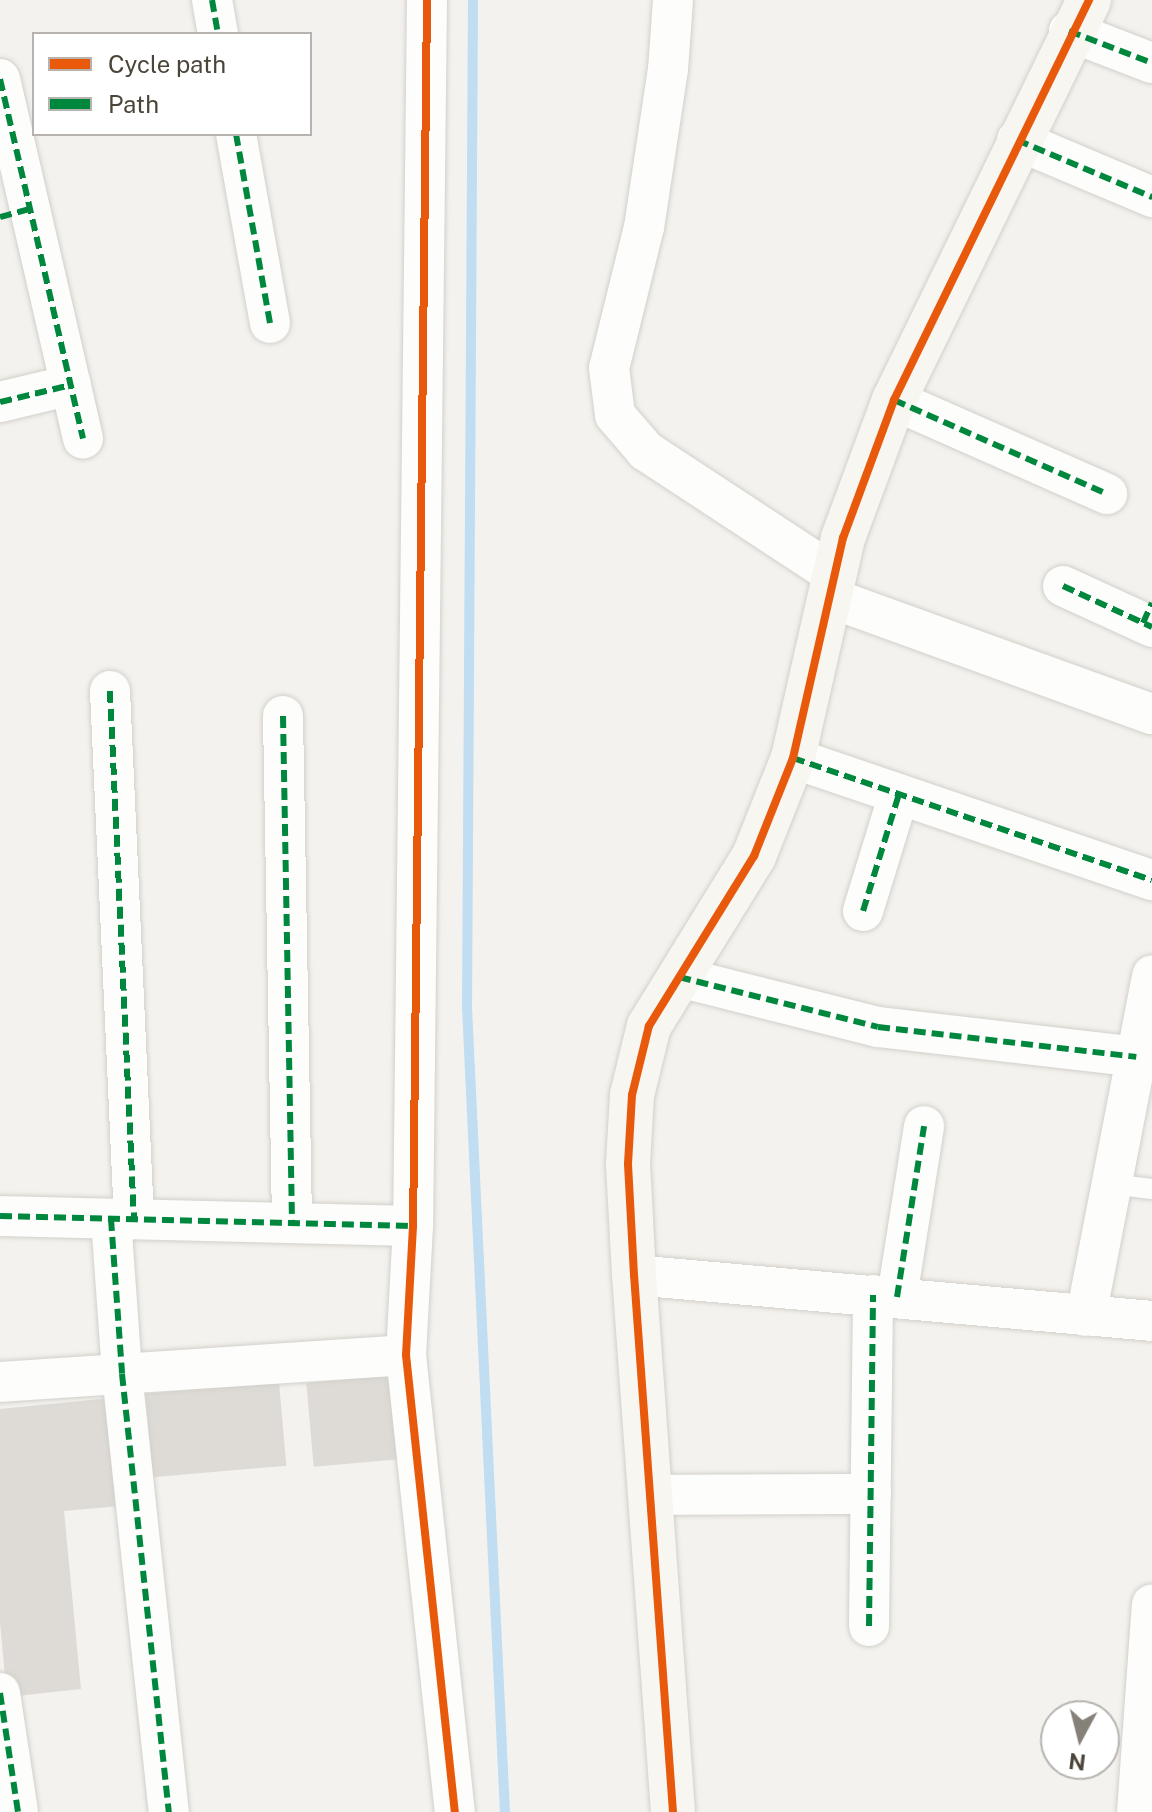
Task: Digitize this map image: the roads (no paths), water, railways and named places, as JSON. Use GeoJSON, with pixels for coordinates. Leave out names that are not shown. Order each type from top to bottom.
{"type":"FeatureCollection","features":[{"type":"Feature","properties":{"kind":"street"},"geometry":{"type":"LineString","coordinates":[[212,0],[218,32]]}},
{"type":"Feature","properties":{"kind":"street"},"geometry":{"type":"LineString","coordinates":[[427,0],[413,1226],[406,1355],[455,1812]]}},
{"type":"Feature","properties":{"kind":"street"},"geometry":{"type":"LineString","coordinates":[[673,0],[644,227],[609,368],[615,415],[646,451],[833,586],[1152,714]]}},
{"type":"Feature","properties":{"kind":"street"},"geometry":{"type":"LineString","coordinates":[[673,1812],[628,1164],[632,1095],[649,1026],[754,856],[793,758],[843,538],[894,400],[1079,16],[1152,63]]}},
{"type":"Feature","properties":{"kind":"street"},"geometry":{"type":"LineString","coordinates":[[0,79],[15,213],[71,385],[83,439]]}},
{"type":"Feature","properties":{"kind":"street"},"geometry":{"type":"LineString","coordinates":[[236,136],[270,323]]}},
{"type":"Feature","properties":{"kind":"street"},"geometry":{"type":"LineString","coordinates":[[1017,140],[1152,197]]}},
{"type":"Feature","properties":{"kind":"street"},"geometry":{"type":"LineString","coordinates":[[0,402],[71,385]]}},
{"type":"Feature","properties":{"kind":"street"},"geometry":{"type":"LineString","coordinates":[[894,400],[1107,494]]}},
{"type":"Feature","properties":{"kind":"street"},"geometry":{"type":"LineString","coordinates":[[1063,586],[1149,618]]}},
{"type":"Feature","properties":{"kind":"street"},"geometry":{"type":"LineString","coordinates":[[110,691],[123,1219],[122,1374],[169,1812]]}},
{"type":"Feature","properties":{"kind":"street"},"geometry":{"type":"LineString","coordinates":[[283,716],[292,1223]]}},
{"type":"Feature","properties":{"kind":"street"},"geometry":{"type":"LineString","coordinates":[[793,758],[1152,880]]}},
{"type":"Feature","properties":{"kind":"street"},"geometry":{"type":"LineString","coordinates":[[863,911],[899,794]]}},
{"type":"Feature","properties":{"kind":"street"},"geometry":{"type":"LineString","coordinates":[[1086,1316],[1152,975]]}},
{"type":"Feature","properties":{"kind":"street"},"geometry":{"type":"LineString","coordinates":[[679,977],[878,1027],[1136,1057]]}},
{"type":"Feature","properties":{"kind":"street"},"geometry":{"type":"LineString","coordinates":[[869,1626],[871,1494],[885,1296],[924,1126]]}},
{"type":"Feature","properties":{"kind":"street"},"geometry":{"type":"LineString","coordinates":[[0,1216],[413,1226]]}},
{"type":"Feature","properties":{"kind":"street"},"geometry":{"type":"LineString","coordinates":[[634,1275],[1152,1321]]}},
{"type":"Feature","properties":{"kind":"street"},"geometry":{"type":"LineString","coordinates":[[0,1382],[406,1355]]}},
{"type":"Feature","properties":{"kind":"street"},"geometry":{"type":"LineString","coordinates":[[651,1495],[871,1494]]}},
{"type":"Feature","properties":{"kind":"street"},"geometry":{"type":"LineString","coordinates":[[1137,1812],[1150,1716],[1152,1605]]}},
{"type":"Feature","properties":{"kind":"street"},"geometry":{"type":"LineString","coordinates":[[0,1693],[18,1812]]}},
{"type":"Feature","properties":{"kind":"lane"},"geometry":{"type":"LineString","coordinates":[[1111,1184],[1152,1189]]}},
{"type":"Feature","properties":{"kind":"waterway"},"geometry":{"type":"LineString","coordinates":[[473,0],[467,1007],[505,1812]]}}]}
